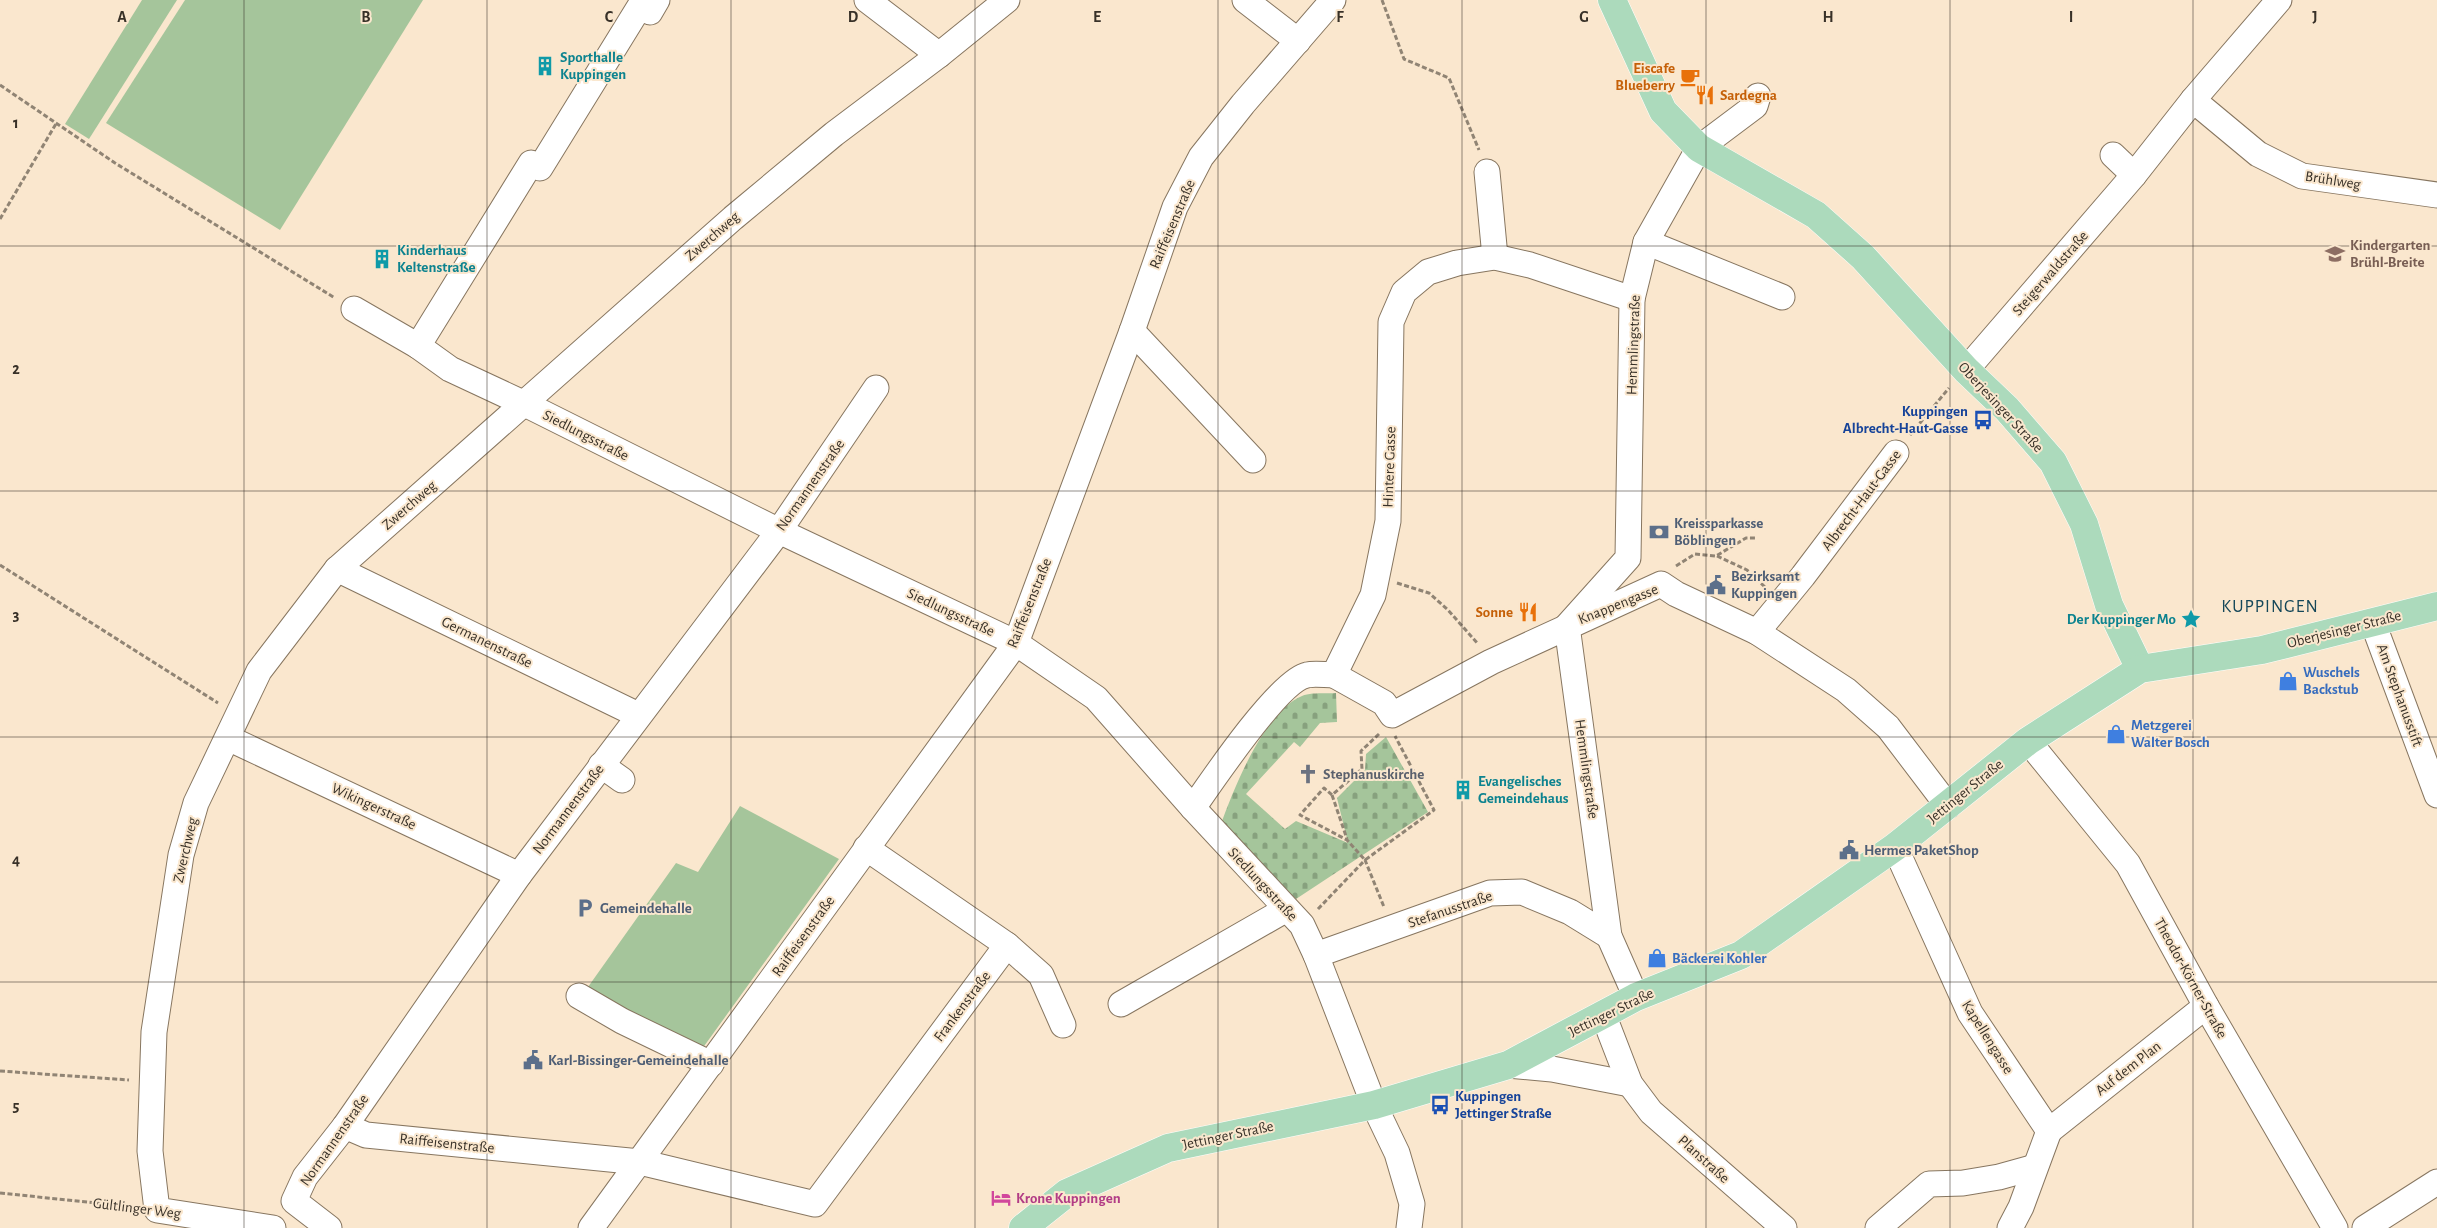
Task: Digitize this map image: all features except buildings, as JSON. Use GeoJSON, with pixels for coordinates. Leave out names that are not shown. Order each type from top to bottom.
{"type":"FeatureCollection","features":[{"type":"Feature","properties":{"kind":"main road","name":"Oberjesinger Straße"},"geometry":{"type":"LineString","coordinates":[[1612,0],[1663,111],[1699,148],[1816,215],[1868,261],[1966,370],[2007,409],[2053,462],[2084,524],[2109,606],[2140,669],[2262,650],[2437,606]]}},
{"type":"Feature","properties":{"kind":"main road","name":"Jettinger Straße"},"geometry":{"type":"LineString","coordinates":[[1022,1228],[1067,1193],[1168,1148],[1374,1105],[1508,1065],[1636,998],[1742,955],[1895,847],[2028,741],[2140,669]]}},
{"type":"Feature","properties":{"kind":"street"},"geometry":{"type":"LineString","coordinates":[[418,346],[531,163],[540,168],[640,6],[650,12],[657,0]]}},
{"type":"Feature","properties":{"kind":"street"},"geometry":{"type":"LineString","coordinates":[[868,0],[939,55]]}},
{"type":"Feature","properties":{"kind":"street","name":"Zwerchweg"},"geometry":{"type":"LineString","coordinates":[[157,1210],[150,1152],[154,1032],[181,855],[196,803],[259,671],[337,569],[733,218],[834,134],[939,55],[1007,0]]}},
{"type":"Feature","properties":{"kind":"street"},"geometry":{"type":"LineString","coordinates":[[1245,0],[1298,41]]}},
{"type":"Feature","properties":{"kind":"street","name":"Raiffeisenstraße"},"geometry":{"type":"LineString","coordinates":[[592,1228],[1016,643],[1132,331],[1175,207],[1201,158],[1243,104],[1333,0]]}},
{"type":"Feature","properties":{"kind":"street","name":"Steigerwaldstraße"},"geometry":{"type":"LineString","coordinates":[[1966,370],[2134,175],[2193,100],[2279,0]]}},
{"type":"Feature","properties":{"kind":"street"},"geometry":{"type":"LineString","coordinates":[[1699,148],[1755,106],[1758,96]]}},
{"type":"Feature","properties":{"kind":"street","name":"Brühlweg"},"geometry":{"type":"LineString","coordinates":[[2193,100],[2258,154],[2302,176],[2437,195]]}},
{"type":"Feature","properties":{"kind":"street","name":"Hemmlingstraße"},"geometry":{"type":"LineString","coordinates":[[1628,558],[1632,299],[1646,242],[1699,148]]}},
{"type":"Feature","properties":{"kind":"street"},"geometry":{"type":"LineString","coordinates":[[2113,155],[2134,175]]}},
{"type":"Feature","properties":{"kind":"street"},"geometry":{"type":"LineString","coordinates":[[1487,172],[1495,257]]}},
{"type":"Feature","properties":{"kind":"street"},"geometry":{"type":"LineString","coordinates":[[1646,242],[1782,297]]}},
{"type":"Feature","properties":{"kind":"street","name":"Hintere Gasse"},"geometry":{"type":"LineString","coordinates":[[1334,675],[1373,595],[1388,521],[1391,322],[1404,292],[1428,272],[1457,263],[1495,257],[1530,265],[1632,299]]}},
{"type":"Feature","properties":{"kind":"street","name":"Siedlungsstraße"},"geometry":{"type":"LineString","coordinates":[[354,309],[418,346],[450,369],[525,404],[779,531],[1016,643],[1096,698],[1294,918],[1316,955],[1374,1105],[1397,1153],[1412,1204],[1409,1228]]}},
{"type":"Feature","properties":{"kind":"street"},"geometry":{"type":"LineString","coordinates":[[1132,331],[1253,460]]}},
{"type":"Feature","properties":{"kind":"street","name":"Normannenstraße"},"geometry":{"type":"LineString","coordinates":[[329,1228],[294,1201],[305,1177],[345,1126],[519,875],[638,715],[779,531],[876,388]]}},
{"type":"Feature","properties":{"kind":"street","name":"Albrecht-Haut-Gasse"},"geometry":{"type":"LineString","coordinates":[[1757,632],[1896,453]]}},
{"type":"Feature","properties":{"kind":"street"},"geometry":{"type":"LineString","coordinates":[[1566,626],[1628,558],[1661,584]]}},
{"type":"Feature","properties":{"kind":"street","name":"Germanenstraße"},"geometry":{"type":"LineString","coordinates":[[337,569],[638,715]]}},
{"type":"Feature","properties":{"kind":"street","name":"Knappengasse"},"geometry":{"type":"LineString","coordinates":[[1391,721],[1491,662],[1661,584],[1676,594],[1757,632],[1846,690],[1888,727],[1948,806]]}},
{"type":"Feature","properties":{"kind":"street","name":"Am Stephanusstift"},"geometry":{"type":"LineString","coordinates":[[2373,622],[2437,795]]}},
{"type":"Feature","properties":{"kind":"street","name":"Hemmlingstraße"},"geometry":{"type":"LineString","coordinates":[[1566,626],[1609,936],[1636,998]]}},
{"type":"Feature","properties":{"kind":"street"},"geometry":{"type":"LineString","coordinates":[[1193,808],[1242,739],[1282,692],[1306,675],[1334,675],[1384,702],[1391,721]]}},
{"type":"Feature","properties":{"kind":"street","name":"Wikingerstraße"},"geometry":{"type":"LineString","coordinates":[[233,726],[519,875]]}},
{"type":"Feature","properties":{"kind":"street","name":"Theodor-Körner-Straße"},"geometry":{"type":"LineString","coordinates":[[2028,741],[2128,864],[2206,1006],[2335,1228]]}},
{"type":"Feature","properties":{"kind":"street"},"geometry":{"type":"LineString","coordinates":[[601,765],[622,780]]}},
{"type":"Feature","properties":{"kind":"street","name":"Kapellengasse"},"geometry":{"type":"LineString","coordinates":[[1895,847],[1970,1013],[2049,1131]]}},
{"type":"Feature","properties":{"kind":"street"},"geometry":{"type":"LineString","coordinates":[[866,848],[1007,945],[1041,975],[1063,1025]]}},
{"type":"Feature","properties":{"kind":"street","name":"Stefanusstraße"},"geometry":{"type":"LineString","coordinates":[[1316,955],[1490,893],[1522,892],[1570,912],[1609,936]]}},
{"type":"Feature","properties":{"kind":"street"},"geometry":{"type":"LineString","coordinates":[[1121,1004],[1294,918]]}},
{"type":"Feature","properties":{"kind":"street","name":"Frankenstraße"},"geometry":{"type":"LineString","coordinates":[[815,1204],[1007,945]]}},
{"type":"Feature","properties":{"kind":"street"},"geometry":{"type":"LineString","coordinates":[[579,996],[622,1021],[711,1064]]}},
{"type":"Feature","properties":{"kind":"street","name":"Auf dem Plan"},"geometry":{"type":"LineString","coordinates":[[2049,1131],[2206,1006]]}},
{"type":"Feature","properties":{"kind":"street","name":"Planstraße"},"geometry":{"type":"LineString","coordinates":[[1603,1014],[1630,1084],[1652,1112],[1784,1228]]}},
{"type":"Feature","properties":{"kind":"street"},"geometry":{"type":"LineString","coordinates":[[1508,1065],[1552,1069],[1630,1084]]}},
{"type":"Feature","properties":{"kind":"street","name":"Raiffeisenstraße"},"geometry":{"type":"LineString","coordinates":[[345,1126],[366,1135],[640,1162],[815,1204]]}},
{"type":"Feature","properties":{"kind":"street"},"geometry":{"type":"LineString","coordinates":[[2012,1227],[2021,1208],[2049,1131]]}},
{"type":"Feature","properties":{"kind":"street"},"geometry":{"type":"LineString","coordinates":[[1878,1228],[1929,1184],[1962,1183],[2000,1177],[2035,1167]]}},
{"type":"Feature","properties":{"kind":"street"},"geometry":{"type":"LineString","coordinates":[[2365,1228],[2437,1182]]}},
{"type":"Feature","properties":{"kind":"street","name":"Gültlinger Weg"},"geometry":{"type":"LineString","coordinates":[[157,1210],[273,1228]]}},
{"type":"Feature","properties":{"kind":"path"},"geometry":{"type":"LineString","coordinates":[[1382,0],[1404,59],[1449,78],[1487,172]]}},
{"type":"Feature","properties":{"kind":"path"},"geometry":{"type":"LineString","coordinates":[[0,86],[115,163],[354,309]]}},
{"type":"Feature","properties":{"kind":"path"},"geometry":{"type":"LineString","coordinates":[[0,219],[56,122]]}},
{"type":"Feature","properties":{"kind":"path","name":"Albrecht-Haut-Gasse"},"geometry":{"type":"LineString","coordinates":[[1896,453],[1936,402],[1966,370]]}},
{"type":"Feature","properties":{"kind":"path"},"geometry":{"type":"LineString","coordinates":[[1716,556],[1746,538],[1756,538]]}},
{"type":"Feature","properties":{"kind":"path"},"geometry":{"type":"LineString","coordinates":[[1661,584],[1670,570],[1695,554],[1716,556],[1747,570],[1780,604]]}},
{"type":"Feature","properties":{"kind":"path"},"geometry":{"type":"LineString","coordinates":[[0,565],[233,726]]}},
{"type":"Feature","properties":{"kind":"path"},"geometry":{"type":"LineString","coordinates":[[1376,577],[1429,593],[1448,610],[1491,662]]}},
{"type":"Feature","properties":{"kind":"path"},"geometry":{"type":"LineString","coordinates":[[1294,918],[1365,860],[1434,810],[1391,721],[1360,751],[1362,769],[1332,795]]}},
{"type":"Feature","properties":{"kind":"path"},"geometry":{"type":"LineString","coordinates":[[1348,840],[1300,815],[1324,788],[1332,795],[1348,840],[1365,860],[1392,929]]}},
{"type":"Feature","properties":{"kind":"path"},"geometry":{"type":"LineString","coordinates":[[0,1070],[151,1082]]}},
{"type":"Feature","properties":{"kind":"path","name":"Gültlinger Weg"},"geometry":{"type":"LineString","coordinates":[[0,1193],[157,1210]]}},
{"type":"Feature","properties":{"kind":"green space"},"geometry":{"type":"Polygon","coordinates":[[[142,0],[177,0],[89,139],[65,124],[142,0]]]}},
{"type":"Feature","properties":{"kind":"green space"},"geometry":{"type":"Polygon","coordinates":[[[185,0],[423,0],[280,230],[106,123],[185,0]]]}},
{"type":"Feature","properties":{"kind":"green space"},"geometry":{"type":"Polygon","coordinates":[[[1336,693],[1337,722],[1320,723],[1300,747],[1294,742],[1246,794],[1285,829],[1296,821],[1348,843],[1337,798],[1365,770],[1366,754],[1386,737],[1428,812],[1296,899],[1221,824],[1252,752],[1275,718],[1288,705],[1302,696],[1336,693]]]}},
{"type":"Feature","properties":{"kind":"green space"},"geometry":{"type":"Polygon","coordinates":[[[740,806],[839,859],[702,1049],[628,1012],[588,987],[676,863],[698,872],[740,806]]]}},
{"type":"Feature","properties":{"kind":"place","name":"Sporthalle Kuppingen"},"geometry":{"type":"Point","coordinates":[545,66]}},
{"type":"Feature","properties":{"kind":"place","name":"Eiscafe Blueberry"},"geometry":{"type":"Point","coordinates":[1690,77]}},
{"type":"Feature","properties":{"kind":"place","name":"Sardegna"},"geometry":{"type":"Point","coordinates":[1705,95]}},
{"type":"Feature","properties":{"kind":"place","name":"Kindergarten Brühl-Breite"},"geometry":{"type":"Point","coordinates":[2335,254]}},
{"type":"Feature","properties":{"kind":"place","name":"Kinderhaus Keltenstraße"},"geometry":{"type":"Point","coordinates":[382,259]}},
{"type":"Feature","properties":{"kind":"place","name":"Kuppingen Albrecht-Haut-Gasse"},"geometry":{"type":"Point","coordinates":[1983,420]}},
{"type":"Feature","properties":{"kind":"place","name":"Kreissparkasse Böblingen"},"geometry":{"type":"Point","coordinates":[1659,532]}},
{"type":"Feature","properties":{"kind":"place","name":"Bezirksamt Kuppingen"},"geometry":{"type":"Point","coordinates":[1716,585]}},
{"type":"Feature","properties":{"kind":"place","name":"Sonne"},"geometry":{"type":"Point","coordinates":[1528,612]}},
{"type":"Feature","properties":{"kind":"place","name":"Der Kuppinger Mo"},"geometry":{"type":"Point","coordinates":[2191,619]}},
{"type":"Feature","properties":{"kind":"place","name":"Wuschels Backstub"},"geometry":{"type":"Point","coordinates":[2288,681]}},
{"type":"Feature","properties":{"kind":"place","name":"Metzgerei Walter Bosch"},"geometry":{"type":"Point","coordinates":[2116,734]}},
{"type":"Feature","properties":{"kind":"place","name":"Stephanuskirche"},"geometry":{"type":"Point","coordinates":[1308,774]}},
{"type":"Feature","properties":{"kind":"place","name":"Evangelisches Gemeindehaus"},"geometry":{"type":"Point","coordinates":[1463,790]}},
{"type":"Feature","properties":{"kind":"place","name":"Hermes PaketShop"},"geometry":{"type":"Point","coordinates":[1849,850]}},
{"type":"Feature","properties":{"kind":"place","name":"Gemeindehalle"},"geometry":{"type":"Point","coordinates":[585,908]}},
{"type":"Feature","properties":{"kind":"place","name":"Bäckerei Kohler"},"geometry":{"type":"Point","coordinates":[1657,958]}},
{"type":"Feature","properties":{"kind":"place","name":"Karl-Bissinger-Gemeindehalle"},"geometry":{"type":"Point","coordinates":[533,1060]}},
{"type":"Feature","properties":{"kind":"place","name":"Kuppingen Jettinger Straße"},"geometry":{"type":"Point","coordinates":[1440,1105]}},
{"type":"Feature","properties":{"kind":"place","name":"Krone Kuppingen"},"geometry":{"type":"Point","coordinates":[1001,1198]}},
{"type":"Feature","properties":{"kind":"district","name":"KUPPINGEN"},"geometry":{"type":"Point","coordinates":[2270,606]}}]}
